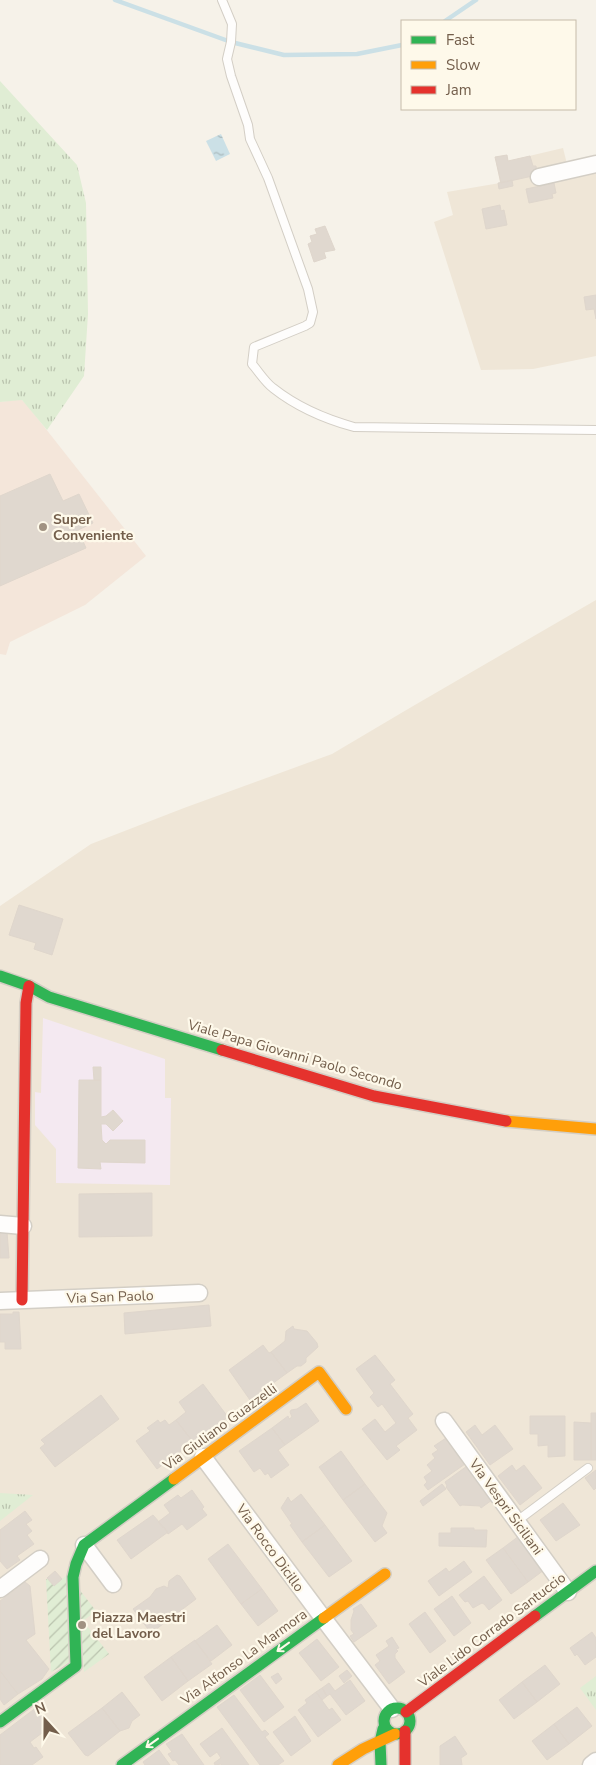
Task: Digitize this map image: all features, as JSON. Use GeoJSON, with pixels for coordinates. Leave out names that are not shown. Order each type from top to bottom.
{"type":"FeatureCollection","features":[{"type":"Feature","properties":{"kind":"street"},"geometry":{"type":"LineString","coordinates":[[539,177],[596,164]]}},
{"type":"Feature","properties":{"kind":"street"},"geometry":{"type":"LineString","coordinates":[[0,976],[27,991]]}},
{"type":"Feature","properties":{"kind":"street"},"geometry":{"type":"LineString","coordinates":[[13,993],[27,991]]}},
{"type":"Feature","properties":{"kind":"street"},"geometry":{"type":"LineString","coordinates":[[22,1300],[27,991]]}},
{"type":"Feature","properties":{"kind":"street","name":"Viale Papa Giovanni Paolo Secondo"},"geometry":{"type":"LineString","coordinates":[[27,991],[374,1096],[506,1121],[596,1130]]}},
{"type":"Feature","properties":{"kind":"street"},"geometry":{"type":"LineString","coordinates":[[0,1224],[23,1226]]}},
{"type":"Feature","properties":{"kind":"street","name":"Via San Paolo"},"geometry":{"type":"LineString","coordinates":[[0,1300],[199,1293]]}},
{"type":"Feature","properties":{"kind":"street","name":"Via Giuliano Guazzelli"},"geometry":{"type":"LineString","coordinates":[[84,1545],[319,1372],[346,1410]]}},
{"type":"Feature","properties":{"kind":"street","name":"Via Vespri Siciliani"},"geometry":{"type":"LineString","coordinates":[[444,1421],[568,1592]]}},
{"type":"Feature","properties":{"kind":"street","name":"Via Rocco Dicillo"},"geometry":{"type":"LineString","coordinates":[[203,1457],[322,1618],[399,1711]]}},
{"type":"Feature","properties":{"kind":"street"},"geometry":{"type":"LineString","coordinates":[[84,1545],[113,1584]]}},
{"type":"Feature","properties":{"kind":"street"},"geometry":{"type":"LineString","coordinates":[[0,1722],[76,1666],[73,1577],[84,1545]]}},
{"type":"Feature","properties":{"kind":"street"},"geometry":{"type":"LineString","coordinates":[[0,1589],[40,1559]]}},
{"type":"Feature","properties":{"kind":"street","name":"Viale Lido Corrado Santuccio"},"geometry":{"type":"LineString","coordinates":[[399,1711],[596,1571]]}},
{"type":"Feature","properties":{"kind":"street","name":"Via Alfonso La Marmora"},"geometry":{"type":"LineString","coordinates":[[122,1765],[385,1574]]}},
{"type":"Feature","properties":{"kind":"street"},"geometry":{"type":"LineString","coordinates":[[338,1765],[363,1748],[380,1742],[400,1733],[409,1722],[399,1711],[387,1713],[384,1718],[380,1742],[380,1765]]}},
{"type":"Feature","properties":{"kind":"street"},"geometry":{"type":"LineString","coordinates":[[384,1724],[390,1732],[400,1733]]}},
{"type":"Feature","properties":{"kind":"street"},"geometry":{"type":"LineString","coordinates":[[400,1733],[405,1765]]}},
{"type":"Feature","properties":{"kind":"street"},"geometry":{"type":"LineString","coordinates":[[363,1748],[372,1754],[380,1765]]}},
{"type":"Feature","properties":{"kind":"street"},"geometry":{"type":"LineString","coordinates":[[591,1765],[596,1761]]}},
{"type":"Feature","properties":{"kind":"lane"},"geometry":{"type":"LineString","coordinates":[[222,0],[232,24],[231,42],[227,59],[230,76],[248,125],[250,139],[268,178],[308,289],[313,312],[310,323],[305,326],[254,347],[252,364],[273,388],[326,419],[354,427],[596,430]]}},
{"type":"Feature","properties":{"kind":"lane"},"geometry":{"type":"LineString","coordinates":[[517,1521],[588,1468]]}},
{"type":"Feature","properties":{"kind":"shaded area"},"geometry":{"type":"Polygon","coordinates":[[[563,148],[568,168],[596,161],[596,356],[533,369],[481,370],[434,222],[453,215],[447,192],[500,183],[495,157],[507,155],[508,161],[563,148]]]}},
{"type":"Feature","properties":{"kind":"shaded area"},"geometry":{"type":"Polygon","coordinates":[[[22,400],[27,405],[146,556],[85,605],[10,642],[6,655],[0,654],[0,402],[22,400]]]}},
{"type":"Feature","properties":{"kind":"shaded area"},"geometry":{"type":"Polygon","coordinates":[[[596,600],[596,1765],[0,1765],[0,906],[91,844],[332,754],[596,600]]]}},
{"type":"Feature","properties":{"kind":"shaded area"},"geometry":{"type":"Polygon","coordinates":[[[43,1018],[165,1059],[165,1098],[171,1098],[170,1185],[56,1183],[56,1149],[35,1125],[35,1092],[41,1093],[43,1018]]]}},
{"type":"Feature","properties":{"kind":"green space"},"geometry":{"type":"Polygon","coordinates":[[[0,81],[77,165],[86,203],[88,314],[84,376],[47,430],[22,400],[0,402],[0,81]]]}},
{"type":"Feature","properties":{"kind":"green space"},"geometry":{"type":"Polygon","coordinates":[[[0,1493],[33,1495],[0,1521],[0,1493]]]}},
{"type":"Feature","properties":{"kind":"green space"},"geometry":{"type":"Polygon","coordinates":[[[66,1576],[69,1662],[51,1672],[46,1579],[62,1579],[66,1576]]]}},
{"type":"Feature","properties":{"kind":"green space"},"geometry":{"type":"Polygon","coordinates":[[[79,1589],[96,1611],[83,1621],[109,1654],[84,1672],[79,1589]]]}},
{"type":"Feature","properties":{"kind":"green space"},"geometry":{"type":"Polygon","coordinates":[[[596,1676],[596,1710],[580,1688],[596,1676]]]}},
{"type":"Feature","properties":{"kind":"water"},"geometry":{"type":"Polygon","coordinates":[[[221,134],[230,154],[216,161],[206,141],[221,134]]]}},
{"type":"Feature","properties":{"kind":"building"},"geometry":{"type":"Polygon","coordinates":[[[507,155],[508,161],[530,156],[533,166],[536,166],[537,175],[501,183],[495,157],[507,155]]]}},
{"type":"Feature","properties":{"kind":"building"},"geometry":{"type":"Polygon","coordinates":[[[512,180],[513,186],[499,189],[498,183],[512,180]]]}},
{"type":"Feature","properties":{"kind":"building"},"geometry":{"type":"Polygon","coordinates":[[[554,183],[556,193],[552,194],[553,198],[529,203],[526,189],[554,183]]]}},
{"type":"Feature","properties":{"kind":"building"},"geometry":{"type":"Polygon","coordinates":[[[500,205],[501,211],[504,210],[507,225],[486,229],[482,209],[500,205]]]}},
{"type":"Feature","properties":{"kind":"building"},"geometry":{"type":"Polygon","coordinates":[[[325,226],[335,250],[324,252],[326,258],[314,262],[308,244],[312,242],[310,236],[317,234],[315,229],[325,226]]]}},
{"type":"Feature","properties":{"kind":"building"},"geometry":{"type":"Polygon","coordinates":[[[596,295],[596,319],[594,309],[586,310],[584,297],[596,295]]]}},
{"type":"Feature","properties":{"kind":"building","name":"Super Conveniente"},"geometry":{"type":"Polygon","coordinates":[[[50,474],[63,501],[79,494],[93,523],[78,530],[86,548],[0,586],[0,496],[50,474]]]}},
{"type":"Feature","properties":{"kind":"building"},"geometry":{"type":"Polygon","coordinates":[[[19,905],[63,919],[52,955],[34,949],[36,943],[9,935],[19,905]]]}},
{"type":"Feature","properties":{"kind":"building"},"geometry":{"type":"Polygon","coordinates":[[[93,1067],[101,1067],[101,1080],[94,1080],[93,1067]]]}},
{"type":"Feature","properties":{"kind":"building"},"geometry":{"type":"Polygon","coordinates":[[[79,1080],[101,1080],[101,1117],[106,1116],[113,1110],[123,1121],[113,1131],[106,1124],[101,1124],[102,1140],[106,1144],[110,1140],[145,1140],[145,1163],[100,1162],[101,1169],[78,1168],[79,1080]]]}},
{"type":"Feature","properties":{"kind":"building"},"geometry":{"type":"Polygon","coordinates":[[[152,1193],[152,1236],[79,1237],[79,1194],[152,1193]]]}},
{"type":"Feature","properties":{"kind":"building"},"geometry":{"type":"Polygon","coordinates":[[[0,1231],[7,1232],[9,1258],[0,1258],[0,1231]]]}},
{"type":"Feature","properties":{"kind":"building"},"geometry":{"type":"Polygon","coordinates":[[[209,1305],[211,1326],[125,1334],[124,1313],[209,1305]]]}},
{"type":"Feature","properties":{"kind":"building"},"geometry":{"type":"Polygon","coordinates":[[[13,1312],[19,1312],[21,1349],[5,1349],[5,1342],[0,1342],[0,1314],[13,1314],[13,1312]]]}},
{"type":"Feature","properties":{"kind":"building"},"geometry":{"type":"Polygon","coordinates":[[[293,1326],[294,1329],[307,1331],[318,1347],[306,1358],[306,1362],[287,1373],[271,1352],[285,1341],[286,1331],[293,1326]]]}},
{"type":"Feature","properties":{"kind":"building"},"geometry":{"type":"Polygon","coordinates":[[[263,1345],[269,1353],[271,1352],[287,1373],[250,1400],[229,1370],[263,1345]]]}},
{"type":"Feature","properties":{"kind":"building"},"geometry":{"type":"Polygon","coordinates":[[[375,1355],[395,1380],[390,1384],[413,1414],[408,1418],[417,1430],[396,1446],[400,1450],[387,1460],[362,1429],[375,1419],[385,1432],[396,1423],[382,1404],[378,1407],[370,1397],[374,1393],[356,1369],[375,1355]]]}},
{"type":"Feature","properties":{"kind":"building"},"geometry":{"type":"Polygon","coordinates":[[[203,1384],[228,1417],[193,1442],[176,1420],[186,1412],[179,1402],[203,1384]]]}},
{"type":"Feature","properties":{"kind":"building"},"geometry":{"type":"Polygon","coordinates":[[[101,1395],[119,1419],[55,1467],[40,1448],[45,1444],[41,1440],[101,1395]]]}},
{"type":"Feature","properties":{"kind":"building"},"geometry":{"type":"Polygon","coordinates":[[[306,1403],[319,1421],[285,1445],[272,1428],[288,1416],[289,1419],[292,1417],[291,1410],[297,1409],[306,1403]]]}},
{"type":"Feature","properties":{"kind":"building"},"geometry":{"type":"Polygon","coordinates":[[[591,1413],[596,1413],[596,1460],[591,1460],[591,1413]]]}},
{"type":"Feature","properties":{"kind":"building"},"geometry":{"type":"Polygon","coordinates":[[[530,1416],[565,1416],[565,1456],[548,1457],[548,1445],[538,1446],[538,1434],[530,1434],[530,1416]]]}},
{"type":"Feature","properties":{"kind":"building"},"geometry":{"type":"Polygon","coordinates":[[[158,1420],[160,1423],[165,1420],[169,1425],[176,1420],[193,1442],[157,1469],[136,1441],[150,1431],[147,1428],[158,1420]]]}},
{"type":"Feature","properties":{"kind":"building"},"geometry":{"type":"Polygon","coordinates":[[[574,1422],[591,1423],[591,1460],[574,1460],[574,1422]]]}},
{"type":"Feature","properties":{"kind":"building"},"geometry":{"type":"Polygon","coordinates":[[[475,1425],[482,1435],[495,1425],[513,1449],[490,1465],[466,1432],[475,1425]]]}},
{"type":"Feature","properties":{"kind":"building"},"geometry":{"type":"Polygon","coordinates":[[[272,1428],[285,1445],[278,1450],[289,1465],[271,1478],[268,1473],[265,1475],[260,1468],[254,1472],[239,1451],[272,1428]]]}},
{"type":"Feature","properties":{"kind":"building"},"geometry":{"type":"Polygon","coordinates":[[[446,1438],[465,1464],[428,1490],[424,1485],[427,1482],[424,1477],[432,1471],[427,1465],[435,1458],[432,1454],[438,1450],[434,1446],[446,1438]]]}},
{"type":"Feature","properties":{"kind":"building"},"geometry":{"type":"Polygon","coordinates":[[[341,1451],[365,1484],[343,1500],[319,1467],[341,1451]]]}},
{"type":"Feature","properties":{"kind":"building"},"geometry":{"type":"Polygon","coordinates":[[[512,1465],[516,1471],[524,1465],[542,1488],[520,1505],[498,1476],[512,1465]]]}},
{"type":"Feature","properties":{"kind":"building"},"geometry":{"type":"Polygon","coordinates":[[[467,1466],[492,1500],[481,1508],[480,1506],[460,1506],[446,1487],[445,1482],[467,1466]]]}},
{"type":"Feature","properties":{"kind":"building"},"geometry":{"type":"Polygon","coordinates":[[[596,1470],[596,1488],[594,1490],[585,1478],[596,1470]]]}},
{"type":"Feature","properties":{"kind":"building"},"geometry":{"type":"Polygon","coordinates":[[[365,1484],[387,1513],[382,1526],[387,1533],[375,1542],[343,1500],[365,1484]]]}},
{"type":"Feature","properties":{"kind":"building"},"geometry":{"type":"Polygon","coordinates":[[[442,1484],[446,1489],[423,1506],[420,1501],[442,1484]]]}},
{"type":"Feature","properties":{"kind":"building"},"geometry":{"type":"Polygon","coordinates":[[[192,1490],[204,1507],[202,1509],[207,1515],[187,1530],[182,1524],[168,1534],[158,1522],[170,1513],[164,1505],[178,1495],[181,1498],[192,1490]]]}},
{"type":"Feature","properties":{"kind":"building"},"geometry":{"type":"Polygon","coordinates":[[[301,1494],[325,1525],[302,1542],[281,1508],[288,1497],[291,1502],[301,1494]]]}},
{"type":"Feature","properties":{"kind":"building"},"geometry":{"type":"Polygon","coordinates":[[[563,1503],[580,1525],[556,1541],[540,1520],[563,1503]]]}},
{"type":"Feature","properties":{"kind":"building"},"geometry":{"type":"Polygon","coordinates":[[[25,1511],[32,1520],[26,1524],[32,1531],[27,1535],[34,1544],[17,1556],[20,1560],[7,1569],[0,1561],[0,1530],[25,1511]]]}},
{"type":"Feature","properties":{"kind":"building"},"geometry":{"type":"Polygon","coordinates":[[[153,1515],[168,1532],[131,1559],[117,1540],[153,1515]]]}},
{"type":"Feature","properties":{"kind":"building"},"geometry":{"type":"Polygon","coordinates":[[[325,1525],[352,1561],[329,1577],[302,1542],[325,1525]]]}},
{"type":"Feature","properties":{"kind":"building"},"geometry":{"type":"Polygon","coordinates":[[[451,1528],[487,1530],[486,1547],[439,1546],[439,1533],[451,1533],[451,1528]]]}},
{"type":"Feature","properties":{"kind":"building"},"geometry":{"type":"Polygon","coordinates":[[[519,1536],[544,1570],[528,1582],[503,1548],[519,1536]]]}},
{"type":"Feature","properties":{"kind":"building"},"geometry":{"type":"Polygon","coordinates":[[[228,1544],[262,1589],[241,1604],[208,1559],[228,1544]]]}},
{"type":"Feature","properties":{"kind":"building"},"geometry":{"type":"Polygon","coordinates":[[[503,1548],[528,1582],[511,1594],[486,1560],[503,1548]]]}},
{"type":"Feature","properties":{"kind":"building"},"geometry":{"type":"Polygon","coordinates":[[[464,1561],[472,1572],[439,1596],[428,1581],[446,1568],[449,1572],[464,1561]]]}},
{"type":"Feature","properties":{"kind":"building"},"geometry":{"type":"Polygon","coordinates":[[[55,1571],[62,1579],[54,1586],[47,1578],[55,1571]]]}},
{"type":"Feature","properties":{"kind":"building"},"geometry":{"type":"Polygon","coordinates":[[[177,1575],[180,1576],[196,1599],[151,1633],[133,1609],[150,1597],[156,1589],[164,1586],[168,1588],[169,1581],[177,1575]]]}},
{"type":"Feature","properties":{"kind":"building"},"geometry":{"type":"Polygon","coordinates":[[[484,1576],[502,1600],[489,1610],[482,1603],[473,1608],[468,1601],[465,1602],[459,1595],[484,1576]]]}},
{"type":"Feature","properties":{"kind":"building"},"geometry":{"type":"Polygon","coordinates":[[[25,1582],[30,1586],[35,1634],[26,1640],[49,1669],[42,1679],[18,1694],[0,1671],[0,1601],[25,1582]]]}},
{"type":"Feature","properties":{"kind":"building"},"geometry":{"type":"Polygon","coordinates":[[[262,1589],[278,1611],[258,1626],[241,1604],[262,1589]]]}},
{"type":"Feature","properties":{"kind":"building"},"geometry":{"type":"Polygon","coordinates":[[[452,1596],[471,1623],[454,1636],[434,1609],[452,1596]]]}},
{"type":"Feature","properties":{"kind":"building"},"geometry":{"type":"Polygon","coordinates":[[[361,1604],[377,1626],[354,1642],[350,1636],[354,1634],[351,1630],[353,1609],[361,1604]]]}},
{"type":"Feature","properties":{"kind":"building"},"geometry":{"type":"Polygon","coordinates":[[[425,1612],[446,1641],[430,1653],[409,1624],[425,1612]]]}},
{"type":"Feature","properties":{"kind":"building"},"geometry":{"type":"Polygon","coordinates":[[[217,1625],[232,1645],[211,1661],[195,1641],[217,1625]]]}},
{"type":"Feature","properties":{"kind":"building"},"geometry":{"type":"Polygon","coordinates":[[[592,1632],[596,1638],[596,1657],[585,1665],[577,1654],[575,1656],[570,1648],[592,1632]]]}},
{"type":"Feature","properties":{"kind":"building"},"geometry":{"type":"Polygon","coordinates":[[[392,1637],[399,1648],[396,1649],[398,1651],[395,1654],[395,1658],[405,1672],[389,1684],[375,1665],[380,1661],[376,1655],[389,1646],[386,1641],[392,1637]]]}},
{"type":"Feature","properties":{"kind":"building"},"geometry":{"type":"Polygon","coordinates":[[[317,1639],[339,1667],[321,1681],[299,1653],[317,1639]]]}},
{"type":"Feature","properties":{"kind":"building"},"geometry":{"type":"Polygon","coordinates":[[[195,1640],[212,1664],[188,1681],[171,1657],[195,1640]]]}},
{"type":"Feature","properties":{"kind":"building"},"geometry":{"type":"Polygon","coordinates":[[[171,1657],[188,1681],[162,1701],[144,1677],[171,1657]]]}},
{"type":"Feature","properties":{"kind":"building"},"geometry":{"type":"Polygon","coordinates":[[[545,1665],[560,1684],[537,1702],[522,1682],[545,1665]]]}},
{"type":"Feature","properties":{"kind":"building"},"geometry":{"type":"Polygon","coordinates":[[[347,1670],[352,1676],[344,1683],[339,1676],[347,1670]]]}},
{"type":"Feature","properties":{"kind":"building"},"geometry":{"type":"Polygon","coordinates":[[[0,1671],[18,1694],[4,1705],[0,1699],[0,1671]]]}},
{"type":"Feature","properties":{"kind":"building"},"geometry":{"type":"Polygon","coordinates":[[[278,1673],[282,1679],[276,1684],[271,1677],[278,1673]]]}},
{"type":"Feature","properties":{"kind":"building"},"geometry":{"type":"Polygon","coordinates":[[[260,1675],[284,1707],[264,1722],[240,1690],[260,1675]]]}},
{"type":"Feature","properties":{"kind":"building"},"geometry":{"type":"Polygon","coordinates":[[[350,1680],[365,1701],[346,1715],[330,1694],[327,1696],[322,1688],[329,1683],[335,1691],[350,1680]]]}},
{"type":"Feature","properties":{"kind":"building"},"geometry":{"type":"Polygon","coordinates":[[[522,1682],[537,1702],[514,1719],[499,1700],[522,1682]]]}},
{"type":"Feature","properties":{"kind":"building"},"geometry":{"type":"Polygon","coordinates":[[[322,1688],[327,1696],[322,1700],[316,1692],[322,1688]]]}},
{"type":"Feature","properties":{"kind":"building"},"geometry":{"type":"Polygon","coordinates":[[[122,1692],[140,1715],[132,1721],[129,1728],[120,1731],[102,1708],[122,1692]]]}},
{"type":"Feature","properties":{"kind":"building"},"geometry":{"type":"Polygon","coordinates":[[[316,1692],[329,1710],[332,1708],[341,1720],[318,1737],[298,1710],[307,1703],[305,1700],[316,1692]]]}},
{"type":"Feature","properties":{"kind":"building"},"geometry":{"type":"Polygon","coordinates":[[[234,1695],[262,1732],[265,1730],[269,1734],[265,1737],[284,1761],[278,1765],[260,1765],[217,1707],[234,1695]]]}},
{"type":"Feature","properties":{"kind":"building"},"geometry":{"type":"Polygon","coordinates":[[[37,1707],[45,1717],[46,1730],[30,1742],[43,1757],[32,1765],[0,1765],[0,1735],[37,1707]]]}},
{"type":"Feature","properties":{"kind":"building"},"geometry":{"type":"Polygon","coordinates":[[[577,1707],[592,1726],[569,1744],[554,1724],[577,1707]]]}},
{"type":"Feature","properties":{"kind":"building"},"geometry":{"type":"Polygon","coordinates":[[[102,1708],[120,1731],[88,1756],[85,1755],[68,1733],[102,1708]]]}},
{"type":"Feature","properties":{"kind":"building"},"geometry":{"type":"Polygon","coordinates":[[[295,1716],[311,1741],[291,1756],[273,1732],[295,1716]]]}},
{"type":"Feature","properties":{"kind":"building"},"geometry":{"type":"Polygon","coordinates":[[[554,1724],[569,1744],[547,1760],[532,1741],[554,1724]]]}},
{"type":"Feature","properties":{"kind":"building"},"geometry":{"type":"Polygon","coordinates":[[[222,1728],[249,1765],[215,1765],[214,1763],[221,1758],[217,1752],[210,1757],[200,1744],[222,1728]]]}},
{"type":"Feature","properties":{"kind":"building"},"geometry":{"type":"Polygon","coordinates":[[[182,1734],[204,1765],[179,1765],[168,1754],[172,1752],[166,1744],[182,1734]]]}},
{"type":"Feature","properties":{"kind":"building"},"geometry":{"type":"Polygon","coordinates":[[[455,1736],[467,1754],[461,1758],[462,1765],[440,1765],[440,1746],[455,1736]]]}},
{"type":"Feature","properties":{"kind":"building"},"geometry":{"type":"Polygon","coordinates":[[[159,1750],[170,1765],[145,1765],[143,1762],[159,1750]]]}},
{"type":"Feature","properties":{"kind":"waterway"},"geometry":{"type":"LineString","coordinates":[[115,0],[231,42],[284,55],[357,54],[401,45]]}},
{"type":"Feature","properties":{"kind":"waterway"},"geometry":{"type":"LineString","coordinates":[[446,20],[476,0]]}},
{"type":"Feature","properties":{"kind":"traffic: fast"},"geometry":{"type":"LineString","coordinates":[[0,976],[29,986],[49,997],[222,1050]]}},
{"type":"Feature","properties":{"kind":"traffic: fast"},"geometry":{"type":"LineString","coordinates":[[0,1722],[76,1666],[73,1577],[84,1545],[174,1479]]}},
{"type":"Feature","properties":{"kind":"traffic: fast"},"geometry":{"type":"LineString","coordinates":[[535,1616],[596,1571]]}},
{"type":"Feature","properties":{"kind":"traffic: fast"},"geometry":{"type":"LineString","coordinates":[[122,1765],[324,1618]]}},
{"type":"Feature","properties":{"kind":"traffic: fast"},"geometry":{"type":"LineString","coordinates":[[397,1708],[406,1712],[410,1721],[406,1730],[397,1734],[388,1730],[384,1721],[388,1712],[397,1708]]}},
{"type":"Feature","properties":{"kind":"traffic: fast"},"geometry":{"type":"LineString","coordinates":[[381,1765],[380,1742],[383,1729]]}},
{"type":"Feature","properties":{"kind":"traffic: slow"},"geometry":{"type":"LineString","coordinates":[[506,1121],[596,1129]]}},
{"type":"Feature","properties":{"kind":"traffic: slow"},"geometry":{"type":"LineString","coordinates":[[174,1479],[319,1372],[346,1409]]}},
{"type":"Feature","properties":{"kind":"traffic: slow"},"geometry":{"type":"LineString","coordinates":[[324,1618],[385,1574]]}},
{"type":"Feature","properties":{"kind":"traffic: slow"},"geometry":{"type":"LineString","coordinates":[[338,1765],[363,1749],[395,1734]]}},
{"type":"Feature","properties":{"kind":"traffic: jam"},"geometry":{"type":"LineString","coordinates":[[22,1300],[26,1003],[29,986]]}},
{"type":"Feature","properties":{"kind":"traffic: jam"},"geometry":{"type":"LineString","coordinates":[[222,1050],[374,1096],[506,1121]]}},
{"type":"Feature","properties":{"kind":"traffic: jam"},"geometry":{"type":"LineString","coordinates":[[406,1712],[535,1616]]}},
{"type":"Feature","properties":{"kind":"traffic: jam"},"geometry":{"type":"LineString","coordinates":[[405,1731],[405,1765]]}},
{"type":"Feature","properties":{"kind":"place","name":"Super Conveniente"},"geometry":{"type":"Point","coordinates":[43,527]}},
{"type":"Feature","properties":{"kind":"place","name":"Piazza Maestri del Lavoro"},"geometry":{"type":"Point","coordinates":[82,1625]}}]}
